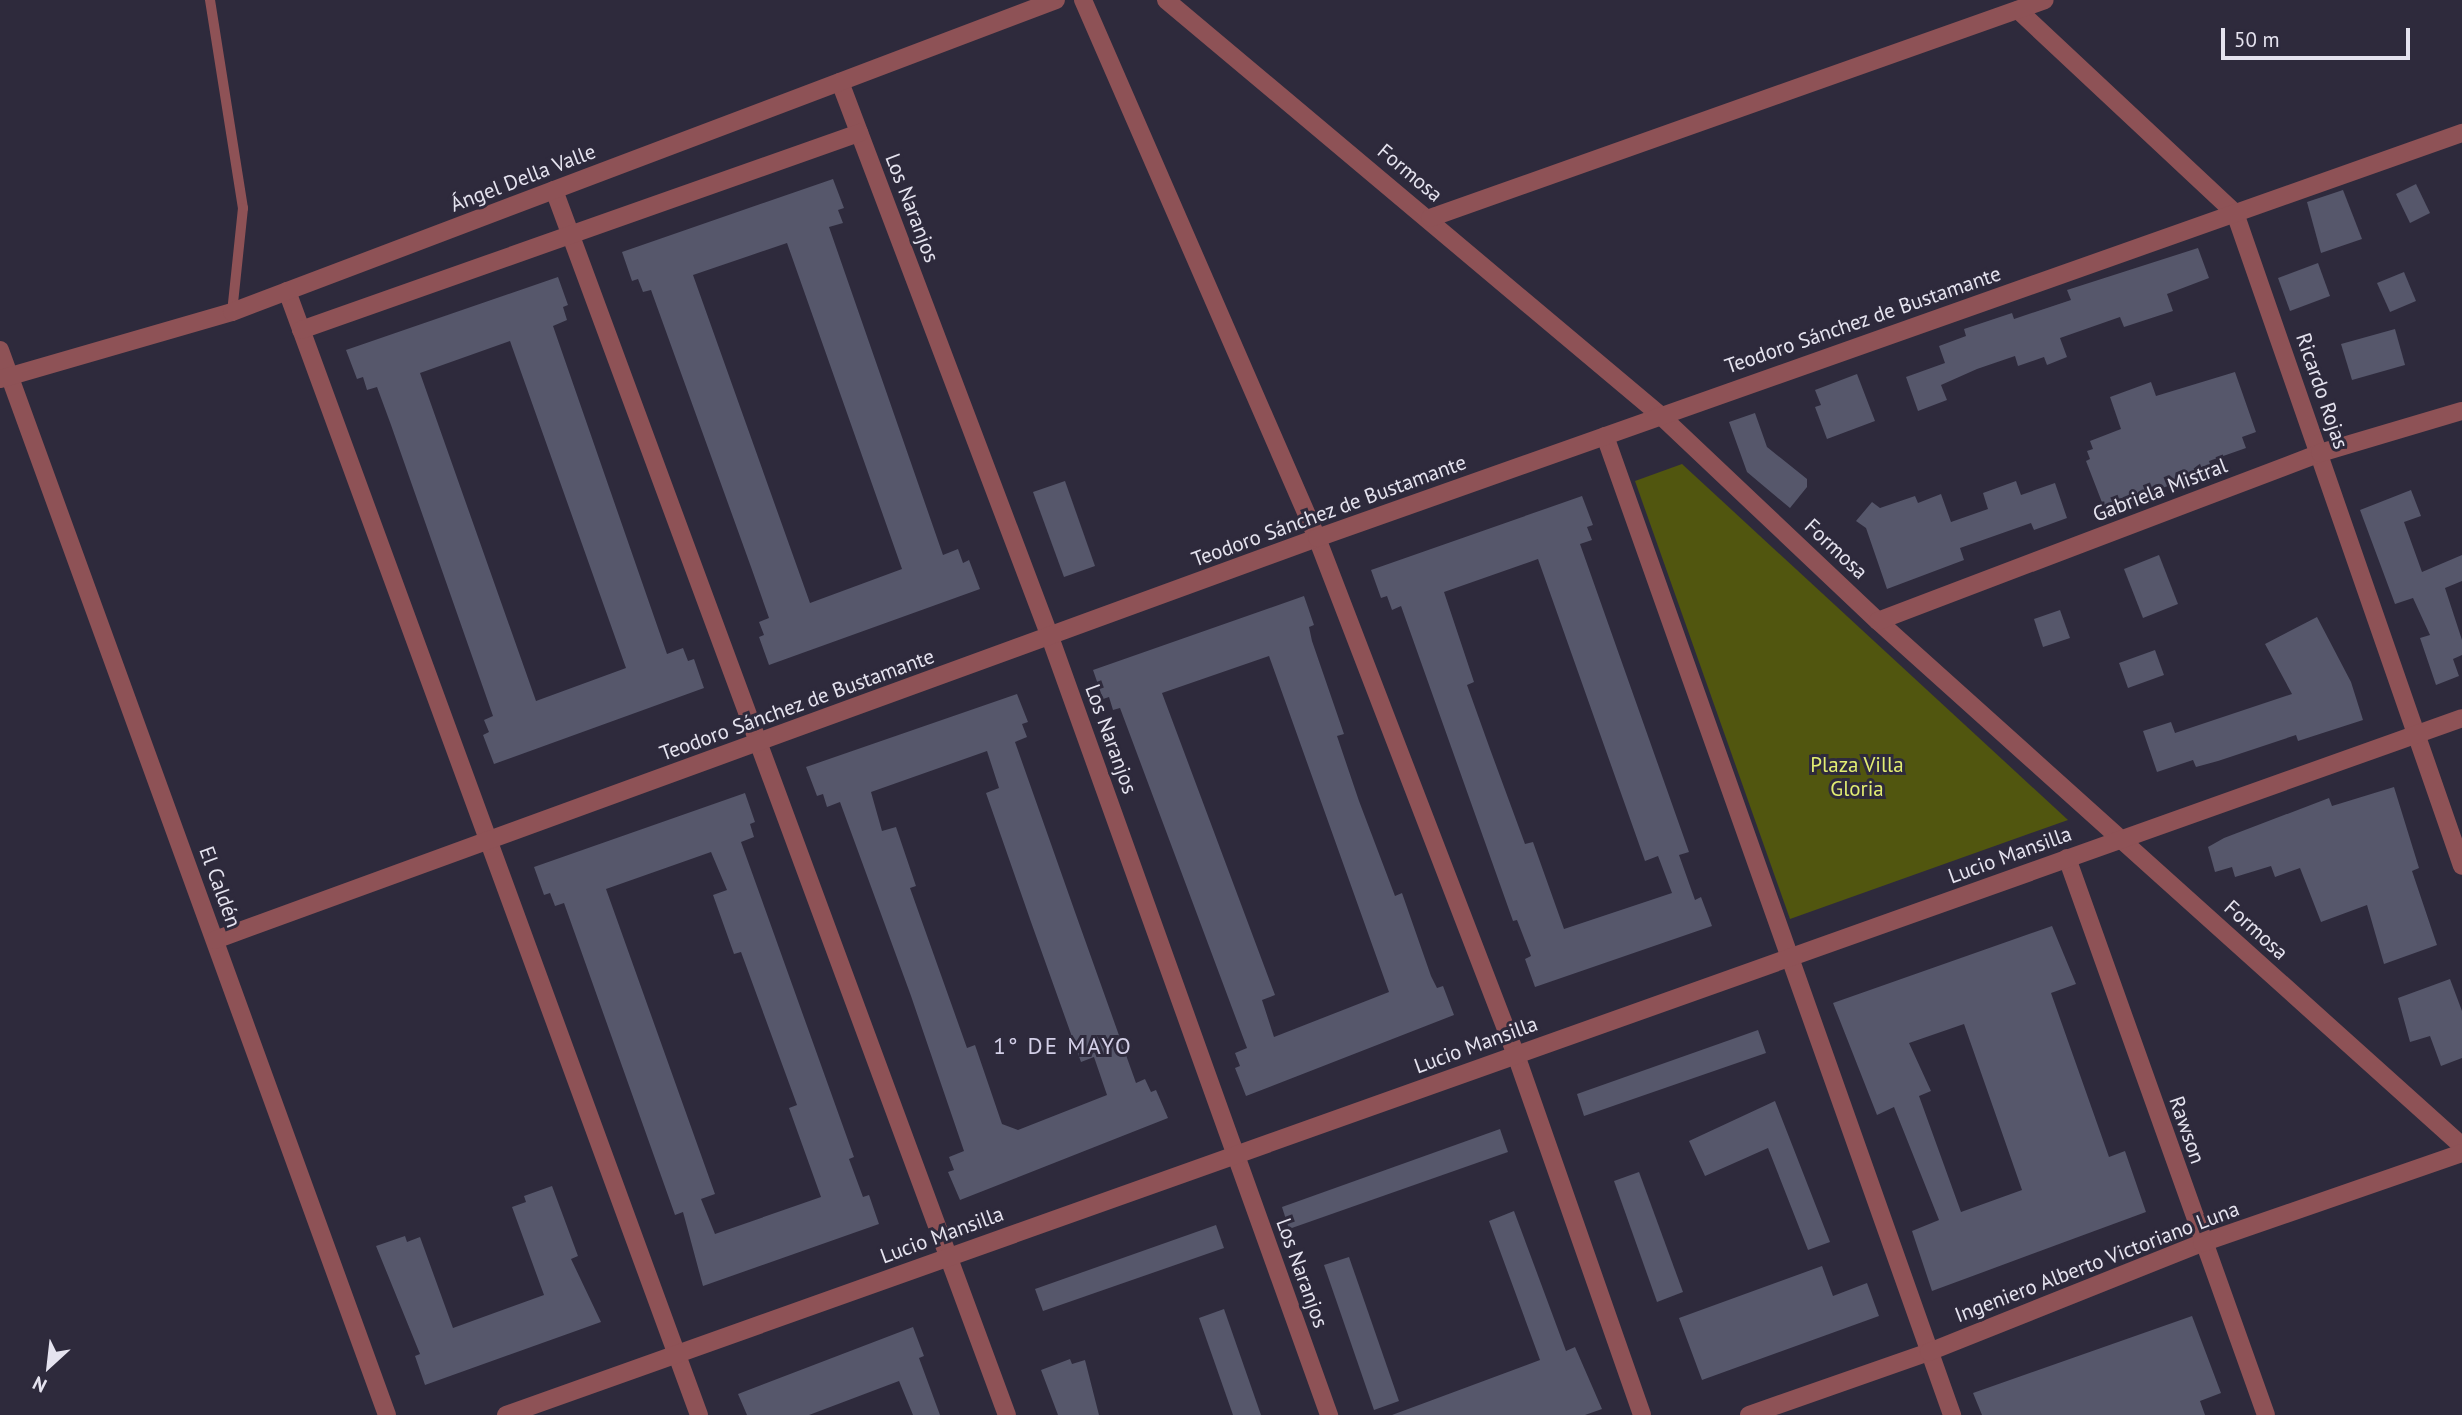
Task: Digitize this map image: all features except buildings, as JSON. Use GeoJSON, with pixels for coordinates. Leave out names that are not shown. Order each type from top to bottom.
{"type":"FeatureCollection","features":[{"type":"Feature","properties":{"kind":"street","name":"Ángel Della Valle"},"geometry":{"type":"LineString","coordinates":[[5,377],[232,312],[1056,0]]}},
{"type":"Feature","properties":{"kind":"street"},"geometry":{"type":"LineString","coordinates":[[1083,0],[1317,538],[1516,1055],[1642,1415]]}},
{"type":"Feature","properties":{"kind":"street","name":"Formosa"},"geometry":{"type":"LineString","coordinates":[[1166,0],[1430,218],[1661,415],[1878,621],[2462,1146]]}},
{"type":"Feature","properties":{"kind":"street"},"geometry":{"type":"LineString","coordinates":[[1430,218],[2045,0]]}},
{"type":"Feature","properties":{"kind":"street","name":"Ricardo Rojas"},"geometry":{"type":"LineString","coordinates":[[2018,10],[2235,213],[2462,866]]}},
{"type":"Feature","properties":{"kind":"street","name":"Los Naranjos"},"geometry":{"type":"LineString","coordinates":[[840,82],[1050,637],[1329,1415]]}},
{"type":"Feature","properties":{"kind":"street"},"geometry":{"type":"LineString","coordinates":[[301,330],[859,132]]}},
{"type":"Feature","properties":{"kind":"street","name":"Teodoro Sánchez de Bustamante"},"geometry":{"type":"LineString","coordinates":[[215,940],[1317,538],[2462,132]]}},
{"type":"Feature","properties":{"kind":"street"},"geometry":{"type":"LineString","coordinates":[[554,190],[1007,1415]]}},
{"type":"Feature","properties":{"kind":"street"},"geometry":{"type":"LineString","coordinates":[[287,291],[491,840],[699,1415]]}},
{"type":"Feature","properties":{"kind":"street","name":"El Caldén"},"geometry":{"type":"LineString","coordinates":[[0,350],[5,377],[215,940],[387,1415]]}},
{"type":"Feature","properties":{"kind":"street","name":"Gabriela Mistral"},"geometry":{"type":"LineString","coordinates":[[1878,621],[2320,453],[2462,411]]}},
{"type":"Feature","properties":{"kind":"street"},"geometry":{"type":"LineString","coordinates":[[1605,436],[1952,1415]]}},
{"type":"Feature","properties":{"kind":"street","name":"Lucio Mansilla"},"geometry":{"type":"LineString","coordinates":[[506,1415],[2462,718]]}},
{"type":"Feature","properties":{"kind":"street","name":"Rawson"},"geometry":{"type":"LineString","coordinates":[[2067,859],[2202,1243],[2266,1415]]}},
{"type":"Feature","properties":{"kind":"street","name":"Ingeniero Alberto Victoriano Luna"},"geometry":{"type":"LineString","coordinates":[[1749,1415],[1929,1352],[2202,1243],[2462,1153]]}},
{"type":"Feature","properties":{"kind":"lane"},"geometry":{"type":"LineString","coordinates":[[210,0],[243,208],[232,312]]}},
{"type":"Feature","properties":{"kind":"green space","name":"Plaza Villa Gloria"},"geometry":{"type":"Polygon","coordinates":[[[1682,464],[2068,820],[1790,919],[1635,481],[1682,464]]]}},
{"type":"Feature","properties":{"kind":"district","name":"1° DE MAYO"},"geometry":{"type":"Point","coordinates":[1063,1046]}}]}
